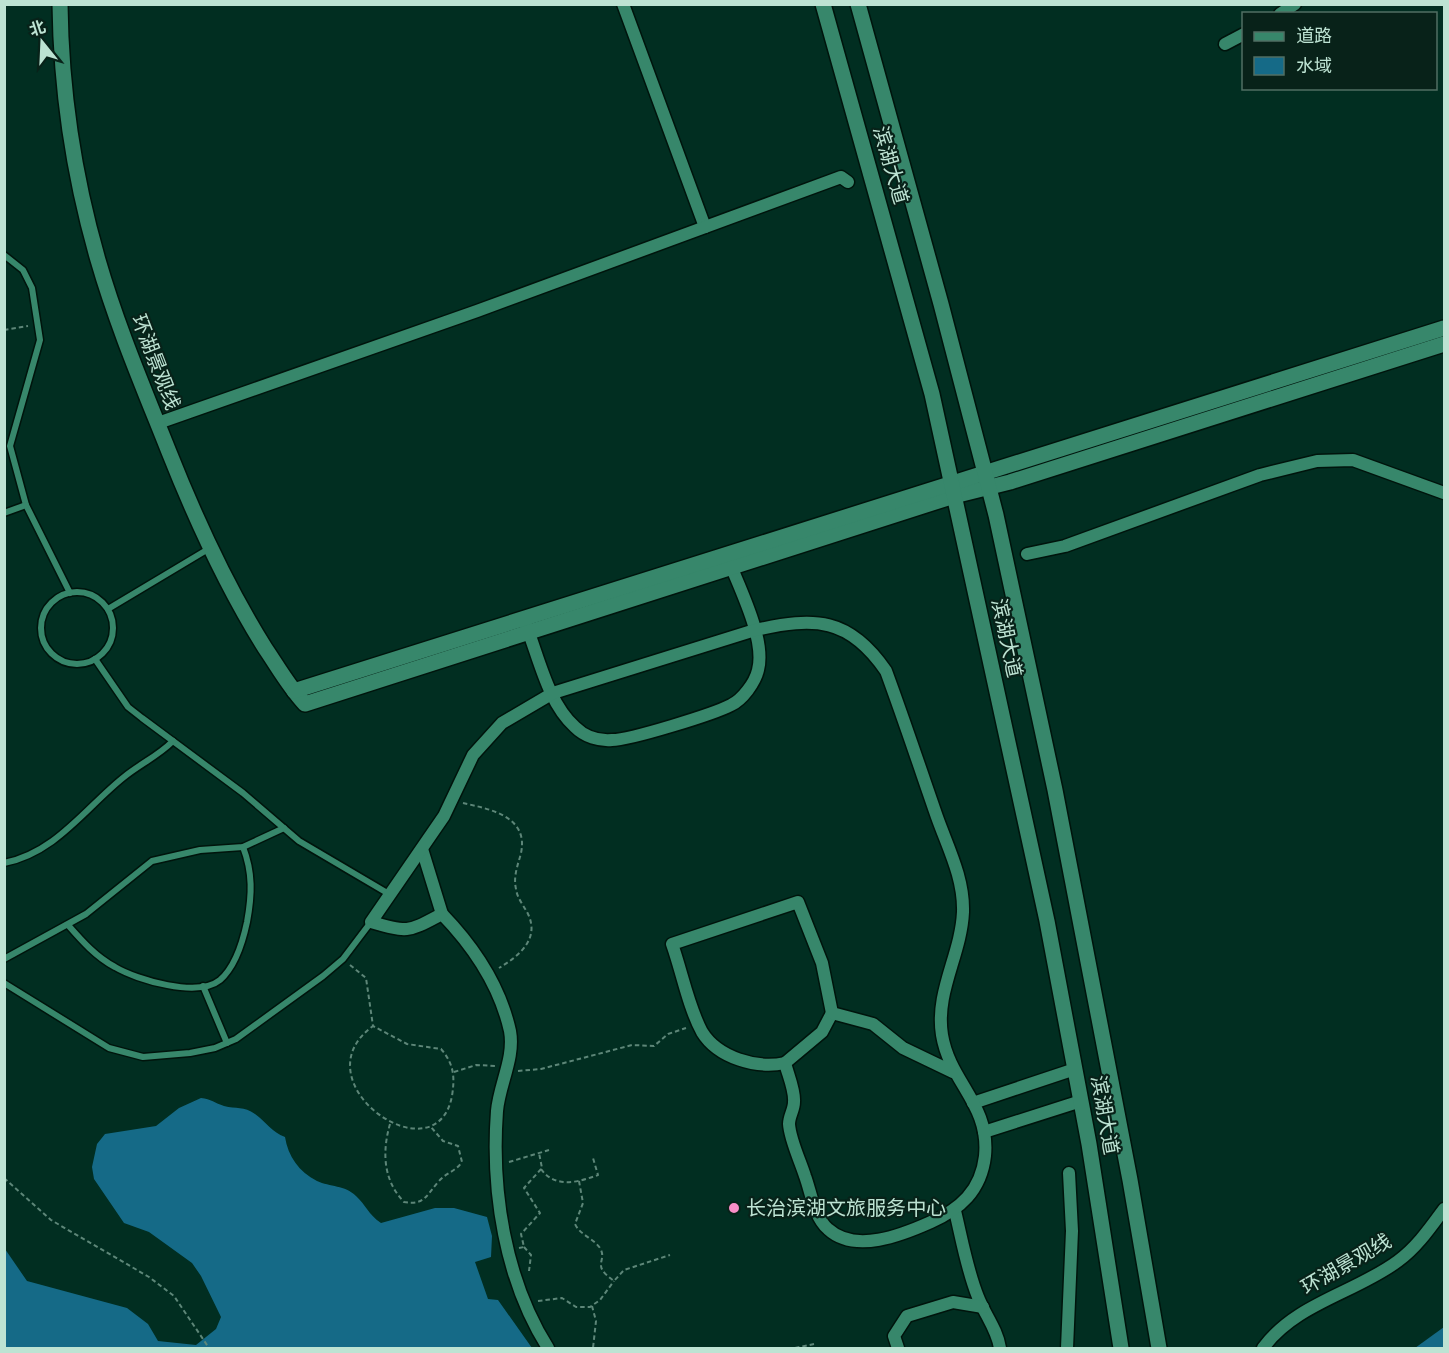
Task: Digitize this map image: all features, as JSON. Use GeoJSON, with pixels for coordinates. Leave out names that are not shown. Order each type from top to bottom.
{"type":"FeatureCollection","features":[{"type":"Feature","properties":{"kind":"main road","name":"环湖景观线"},"geometry":{"type":"LineString","coordinates":[[60,4],[65,103],[89,228],[111,302],[210,548],[242,610],[294,692],[305,704],[527,625]]}},
{"type":"Feature","properties":{"kind":"main road","name":"滨湖大道"},"geometry":{"type":"LineString","coordinates":[[823,4],[926,371],[953,489],[1047,921],[1081,1101],[1121,1348]]}},
{"type":"Feature","properties":{"kind":"main road","name":"滨湖大道"},"geometry":{"type":"LineString","coordinates":[[858,4],[987,480],[1055,790],[1159,1348]]}},
{"type":"Feature","properties":{"kind":"main road"},"geometry":{"type":"LineString","coordinates":[[987,480],[1444,328]]}},
{"type":"Feature","properties":{"kind":"main road"},"geometry":{"type":"LineString","coordinates":[[294,692],[527,625],[953,489],[1444,344]]}},
{"type":"Feature","properties":{"kind":"street"},"geometry":{"type":"LineString","coordinates":[[623,4],[705,227]]}},
{"type":"Feature","properties":{"kind":"street"},"geometry":{"type":"LineString","coordinates":[[1225,44],[1242,35]]}},
{"type":"Feature","properties":{"kind":"street"},"geometry":{"type":"LineString","coordinates":[[158,423],[477,311],[841,177],[848,182]]}},
{"type":"Feature","properties":{"kind":"street"},"geometry":{"type":"LineString","coordinates":[[1027,554],[1065,546],[1260,475],[1317,461],[1353,460],[1444,493]]}},
{"type":"Feature","properties":{"kind":"street"},"geometry":{"type":"LineString","coordinates":[[527,625],[553,693],[569,721],[592,738],[614,741],[638,735],[732,705],[746,692],[758,670],[759,652],[755,630],[729,561]]}},
{"type":"Feature","properties":{"kind":"street"},"geometry":{"type":"LineString","coordinates":[[442,914],[415,929],[407,930],[371,922],[422,849],[452,800],[473,755],[502,723],[553,693],[755,630],[787,623],[821,623],[837,627],[857,637],[872,650],[886,671],[957,868],[963,910],[961,928],[941,1000],[940,1022],[948,1062],[973,1103],[984,1132],[985,1159],[978,1182],[955,1211],[922,1226],[869,1241],[840,1237],[827,1229],[818,1215],[789,1126],[795,1099],[785,1063]]}},
{"type":"Feature","properties":{"kind":"street"},"geometry":{"type":"LineString","coordinates":[[422,849],[442,914],[461,934],[488,975],[510,1031],[510,1056],[497,1110],[498,1166],[503,1228],[508,1252],[525,1303],[536,1329],[548,1348]]}},
{"type":"Feature","properties":{"kind":"street"},"geometry":{"type":"LineString","coordinates":[[798,902],[825,972],[832,1013],[822,1032],[785,1063],[761,1064],[729,1055],[715,1046],[703,1032],[672,944],[798,902]]}},
{"type":"Feature","properties":{"kind":"street"},"geometry":{"type":"LineString","coordinates":[[832,1013],[873,1024],[903,1048],[953,1072]]}},
{"type":"Feature","properties":{"kind":"street"},"geometry":{"type":"LineString","coordinates":[[973,1103],[1075,1069]]}},
{"type":"Feature","properties":{"kind":"street"},"geometry":{"type":"LineString","coordinates":[[984,1132],[1081,1101]]}},
{"type":"Feature","properties":{"kind":"street"},"geometry":{"type":"LineString","coordinates":[[1067,1348],[1072,1231],[1069,1173]]}},
{"type":"Feature","properties":{"kind":"street","name":"环湖景观线"},"geometry":{"type":"LineString","coordinates":[[1263,1348],[1291,1321],[1398,1261],[1420,1242],[1444,1209]]}},
{"type":"Feature","properties":{"kind":"street"},"geometry":{"type":"LineString","coordinates":[[955,1211],[969,1269],[983,1307],[998,1337],[1000,1348]]}},
{"type":"Feature","properties":{"kind":"street"},"geometry":{"type":"LineString","coordinates":[[898,1348],[894,1336],[908,1316],[953,1302],[983,1307]]}},
{"type":"Feature","properties":{"kind":"lane"},"geometry":{"type":"LineString","coordinates":[[4,255],[23,270],[32,288],[40,340],[7,446],[26,505],[70,593]]}},
{"type":"Feature","properties":{"kind":"lane"},"geometry":{"type":"LineString","coordinates":[[4,513],[26,505]]}},
{"type":"Feature","properties":{"kind":"lane"},"geometry":{"type":"LineString","coordinates":[[108,609],[210,548]]}},
{"type":"Feature","properties":{"kind":"lane"},"geometry":{"type":"LineString","coordinates":[[77,591],[90,593],[108,609],[113,621],[113,633],[109,645],[95,659],[79,664],[68,663],[48,651],[42,640],[40,629],[47,607],[55,599],[77,591]]}},
{"type":"Feature","properties":{"kind":"lane"},"geometry":{"type":"LineString","coordinates":[[95,659],[128,707],[243,793],[299,841],[389,894]]}},
{"type":"Feature","properties":{"kind":"lane"},"geometry":{"type":"LineString","coordinates":[[4,863],[17,861],[56,838],[83,817],[126,775],[157,757],[173,741]]}},
{"type":"Feature","properties":{"kind":"lane"},"geometry":{"type":"LineString","coordinates":[[4,959],[86,914],[152,861],[200,850],[243,846],[284,828]]}},
{"type":"Feature","properties":{"kind":"lane"},"geometry":{"type":"LineString","coordinates":[[68,925],[90,950],[115,968],[154,983],[203,986],[220,980],[244,940],[250,906],[252,871],[243,846]]}},
{"type":"Feature","properties":{"kind":"lane"},"geometry":{"type":"LineString","coordinates":[[4,983],[109,1048],[143,1057],[190,1053],[227,1043],[265,1018],[343,959],[371,922]]}},
{"type":"Feature","properties":{"kind":"lane"},"geometry":{"type":"LineString","coordinates":[[203,986],[227,1043]]}},
{"type":"Feature","properties":{"kind":"path"},"geometry":{"type":"LineString","coordinates":[[4,330],[39,324]]}},
{"type":"Feature","properties":{"kind":"path"},"geometry":{"type":"LineString","coordinates":[[452,800],[503,813],[512,820],[523,845],[515,877],[516,891],[532,928],[530,941],[520,955],[488,975]]}},
{"type":"Feature","properties":{"kind":"path"},"geometry":{"type":"LineString","coordinates":[[343,959],[366,978],[373,1026]]}},
{"type":"Feature","properties":{"kind":"path"},"geometry":{"type":"LineString","coordinates":[[454,1072],[486,1064],[524,1072],[632,1045],[654,1046],[668,1034],[700,1024]]}},
{"type":"Feature","properties":{"kind":"path"},"geometry":{"type":"LineString","coordinates":[[373,1026],[407,1044],[441,1049],[449,1059],[454,1072],[448,1110],[430,1126],[413,1130],[390,1124],[369,1104],[350,1074],[348,1062],[352,1049],[357,1039],[373,1026]]}},
{"type":"Feature","properties":{"kind":"path"},"geometry":{"type":"LineString","coordinates":[[390,1124],[384,1155],[390,1176],[390,1186],[404,1202],[414,1204],[425,1200],[439,1181],[457,1169],[462,1162],[458,1146],[443,1140],[430,1126]]}},
{"type":"Feature","properties":{"kind":"path"},"geometry":{"type":"LineString","coordinates":[[498,1166],[549,1150]]}},
{"type":"Feature","properties":{"kind":"path"},"geometry":{"type":"LineString","coordinates":[[539,1153],[541,1169],[546,1175],[559,1181],[579,1181],[598,1175],[593,1158]]}},
{"type":"Feature","properties":{"kind":"path"},"geometry":{"type":"LineString","coordinates":[[516,1276],[528,1271],[531,1265],[530,1251],[524,1247],[522,1234],[540,1213],[524,1188],[541,1169]]}},
{"type":"Feature","properties":{"kind":"path"},"geometry":{"type":"LineString","coordinates":[[4,1178],[51,1220],[149,1277],[174,1296],[209,1348]]}},
{"type":"Feature","properties":{"kind":"path"},"geometry":{"type":"LineString","coordinates":[[579,1181],[583,1203],[575,1224],[599,1247],[602,1253],[600,1268],[614,1281]]}},
{"type":"Feature","properties":{"kind":"path"},"geometry":{"type":"LineString","coordinates":[[508,1252],[524,1247]]}},
{"type":"Feature","properties":{"kind":"path"},"geometry":{"type":"LineString","coordinates":[[525,1303],[562,1298],[576,1307],[592,1306],[600,1300],[624,1270],[670,1256]]}},
{"type":"Feature","properties":{"kind":"path"},"geometry":{"type":"LineString","coordinates":[[592,1306],[596,1321],[593,1348]]}},
{"type":"Feature","properties":{"kind":"path"},"geometry":{"type":"LineString","coordinates":[[795,1348],[814,1344]]}},
{"type":"Feature","properties":{"kind":"water"},"geometry":{"type":"Polygon","coordinates":[[[201,1098],[255,1114],[285,1137],[292,1157],[305,1173],[317,1181],[352,1192],[381,1223],[435,1208],[454,1208],[487,1217],[492,1236],[491,1257],[475,1262],[488,1299],[498,1300],[532,1348],[5,1348],[5,1249],[27,1281],[127,1308],[148,1324],[158,1341],[196,1345],[216,1329],[221,1317],[192,1263],[149,1232],[124,1223],[94,1179],[92,1167],[97,1144],[105,1134],[156,1126],[179,1108],[201,1098]]]}},
{"type":"Feature","properties":{"kind":"water"},"geometry":{"type":"Polygon","coordinates":[[[1444,1327],[1444,1348],[1415,1348],[1444,1327]]]}},
{"type":"Feature","properties":{"kind":"place","name":"长治滨湖文旅服务中心"},"geometry":{"type":"Point","coordinates":[734,1208]}}]}
